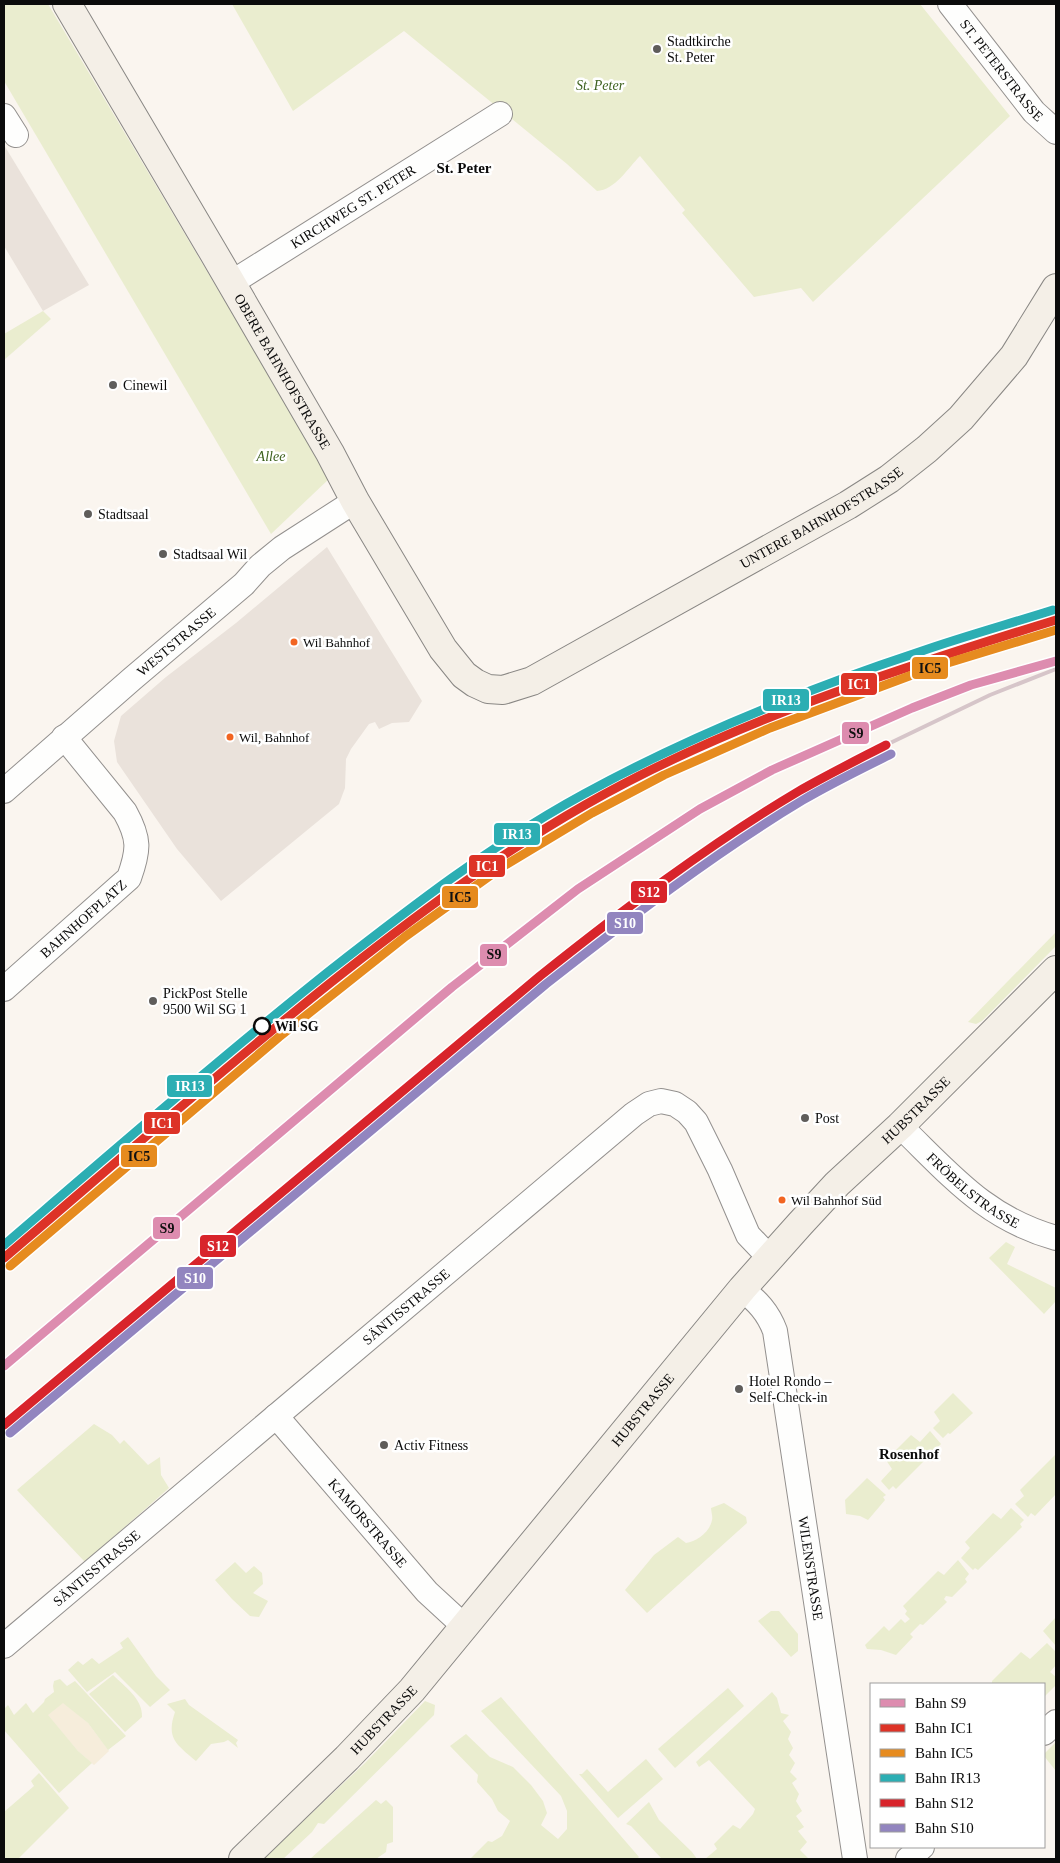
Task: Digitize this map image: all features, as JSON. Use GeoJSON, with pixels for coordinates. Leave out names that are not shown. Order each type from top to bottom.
{"type":"FeatureCollection","features":[{"type":"Feature","properties":{"kind":"street","name":"OBERE BAHNHOFSTRASSE"},"geometry":{"type":"LineString","coordinates":[[67,4],[443,649],[459,670],[475,683],[488,689],[503,690],[532,680]]}},
{"type":"Feature","properties":{"kind":"street","name":"ST. PETERSTRASSE"},"geometry":{"type":"LineString","coordinates":[[950,4],[1034,112],[1056,132]]}},
{"type":"Feature","properties":{"kind":"street","name":"KIRCHWEG ST. PETER"},"geometry":{"type":"LineString","coordinates":[[231,283],[500,114]]}},
{"type":"Feature","properties":{"kind":"street","name":"UNTERE BAHNHOFSTRASSE"},"geometry":{"type":"LineString","coordinates":[[532,680],[848,505],[889,479],[927,449],[961,418],[1014,356],[1056,288]]}},
{"type":"Feature","properties":{"kind":"street","name":"WESTSTRASSE"},"geometry":{"type":"LineString","coordinates":[[4,791],[244,584],[260,566],[282,548],[355,501]]}},
{"type":"Feature","properties":{"kind":"street","name":"BAHNHOFPLATZ"},"geometry":{"type":"LineString","coordinates":[[4,989],[117,890],[128,878],[137,856],[132,824],[125,812],[64,738]]}},
{"type":"Feature","properties":{"kind":"street","name":"HUBSTRASSE"},"geometry":{"type":"LineString","coordinates":[[243,1859],[412,1690],[769,1257],[837,1184],[900,1126],[1056,970]]}},
{"type":"Feature","properties":{"kind":"street","name":"SÄNTISSTRASSE"},"geometry":{"type":"LineString","coordinates":[[4,1646],[634,1114],[649,1104],[661,1101],[675,1104],[687,1112],[696,1122],[720,1170],[748,1235],[769,1257]]}},
{"type":"Feature","properties":{"kind":"street","name":"FRÖBELSTRASSE"},"geometry":{"type":"LineString","coordinates":[[900,1126],[983,1204],[1005,1218],[1039,1233],[1056,1238]]}},
{"type":"Feature","properties":{"kind":"street","name":"WILENSTRASSE"},"geometry":{"type":"LineString","coordinates":[[742,1289],[762,1306],[770,1318],[775,1331],[855,1859]]}},
{"type":"Feature","properties":{"kind":"street","name":"KAMORSTRASSE"},"geometry":{"type":"LineString","coordinates":[[276,1416],[426,1592],[465,1627]]}},
{"type":"Feature","properties":{"kind":"street"},"geometry":{"type":"LineString","coordinates":[[1045,1732],[1056,1722]]}},
{"type":"Feature","properties":{"kind":"street"},"geometry":{"type":"LineString","coordinates":[[908,1859],[921,1848]]}},
{"type":"Feature","properties":{"kind":"shaded area"},"geometry":{"type":"Polygon","coordinates":[[[4,145],[89,285],[43,311],[4,246],[4,145]]]}},
{"type":"Feature","properties":{"kind":"shaded area"},"geometry":{"type":"Polygon","coordinates":[[[327,547],[422,701],[409,722],[392,723],[379,729],[375,722],[369,724],[346,759],[345,788],[339,804],[221,901],[177,849],[117,762],[114,741],[121,716],[166,677],[236,623],[327,547]]]}},
{"type":"Feature","properties":{"kind":"shaded area"},"geometry":{"type":"Polygon","coordinates":[[[63,1702],[88,1723],[109,1751],[94,1765],[78,1751],[47,1715],[63,1702]]]}},
{"type":"Feature","properties":{"kind":"green space","name":"Allee"},"geometry":{"type":"Polygon","coordinates":[[[4,4],[48,4],[330,478],[271,534],[4,81],[4,4]]]}},
{"type":"Feature","properties":{"kind":"green space"},"geometry":{"type":"Polygon","coordinates":[[[232,4],[920,4],[1010,116],[813,302],[801,288],[754,297],[682,213],[685,210],[640,156],[615,183],[604,190],[597,191],[567,164],[404,31],[293,111],[232,4]]]}},
{"type":"Feature","properties":{"kind":"green space"},"geometry":{"type":"Polygon","coordinates":[[[43,311],[51,319],[4,360],[4,334],[43,311]]]}},
{"type":"Feature","properties":{"kind":"green space"},"geometry":{"type":"Polygon","coordinates":[[[1056,932],[1056,946],[982,1021],[976,1024],[968,1022],[1056,932]]]}},
{"type":"Feature","properties":{"kind":"green space"},"geometry":{"type":"Polygon","coordinates":[[[1006,1242],[1015,1247],[1007,1264],[1056,1288],[1056,1301],[1044,1314],[989,1258],[1006,1242]]]}},
{"type":"Feature","properties":{"kind":"green space"},"geometry":{"type":"Polygon","coordinates":[[[953,1393],[973,1413],[943,1438],[933,1428],[940,1421],[934,1412],[953,1393]]]}},
{"type":"Feature","properties":{"kind":"green space"},"geometry":{"type":"Polygon","coordinates":[[[94,1424],[112,1435],[120,1444],[124,1440],[148,1465],[160,1457],[161,1475],[169,1488],[85,1562],[17,1490],[94,1424]]]}},
{"type":"Feature","properties":{"kind":"green space"},"geometry":{"type":"Polygon","coordinates":[[[930,1431],[941,1444],[896,1489],[893,1486],[889,1490],[881,1481],[892,1469],[886,1460],[911,1435],[920,1442],[930,1431]]]}},
{"type":"Feature","properties":{"kind":"green space"},"geometry":{"type":"Polygon","coordinates":[[[1056,1454],[1056,1494],[1035,1516],[1031,1513],[1028,1517],[1015,1504],[1024,1496],[1020,1490],[1056,1454]]]}},
{"type":"Feature","properties":{"kind":"green space"},"geometry":{"type":"Polygon","coordinates":[[[867,1478],[886,1495],[883,1497],[885,1500],[868,1520],[860,1516],[846,1514],[845,1500],[867,1478]]]}},
{"type":"Feature","properties":{"kind":"green space"},"geometry":{"type":"Polygon","coordinates":[[[724,1503],[746,1517],[747,1523],[647,1613],[625,1590],[654,1555],[678,1537],[686,1543],[702,1536],[711,1524],[711,1508],[724,1503]]]}},
{"type":"Feature","properties":{"kind":"green space"},"geometry":{"type":"Polygon","coordinates":[[[1011,1508],[1024,1520],[1020,1524],[1022,1527],[978,1570],[975,1568],[973,1570],[961,1558],[970,1548],[965,1542],[993,1513],[1001,1519],[1011,1508]]]}},
{"type":"Feature","properties":{"kind":"green space"},"geometry":{"type":"Polygon","coordinates":[[[958,1560],[969,1574],[965,1579],[967,1582],[952,1597],[946,1596],[944,1599],[947,1602],[923,1625],[920,1624],[910,1634],[913,1637],[896,1655],[881,1650],[867,1649],[865,1645],[884,1626],[889,1631],[901,1619],[905,1623],[910,1619],[905,1614],[907,1611],[903,1606],[938,1571],[944,1575],[958,1560]]]}},
{"type":"Feature","properties":{"kind":"green space"},"geometry":{"type":"Polygon","coordinates":[[[235,1562],[246,1573],[254,1566],[262,1573],[263,1584],[253,1593],[268,1601],[259,1617],[250,1616],[215,1580],[235,1562]]]}},
{"type":"Feature","properties":{"kind":"green space"},"geometry":{"type":"Polygon","coordinates":[[[771,1611],[779,1611],[798,1634],[798,1651],[791,1657],[758,1621],[771,1611]]]}},
{"type":"Feature","properties":{"kind":"green space"},"geometry":{"type":"Polygon","coordinates":[[[1056,1617],[1056,1646],[1043,1631],[1056,1617]]]}},
{"type":"Feature","properties":{"kind":"green space"},"geometry":{"type":"Polygon","coordinates":[[[128,1637],[156,1676],[170,1690],[150,1707],[115,1672],[87,1692],[68,1670],[78,1661],[83,1665],[92,1658],[99,1664],[123,1648],[120,1643],[128,1637]]]}},
{"type":"Feature","properties":{"kind":"green space"},"geometry":{"type":"Polygon","coordinates":[[[1047,1643],[1056,1652],[1056,1665],[1050,1672],[1056,1677],[1056,1685],[1045,1696],[1045,1683],[992,1683],[1021,1652],[1030,1659],[1047,1643]]]}},
{"type":"Feature","properties":{"kind":"green space"},"geometry":{"type":"Polygon","coordinates":[[[113,1675],[132,1694],[142,1711],[142,1717],[125,1732],[89,1694],[113,1675]]]}},
{"type":"Feature","properties":{"kind":"green space"},"geometry":{"type":"Polygon","coordinates":[[[60,1679],[67,1686],[75,1681],[126,1736],[108,1750],[88,1723],[63,1703],[48,1715],[78,1751],[92,1763],[59,1793],[4,1730],[4,1709],[8,1705],[14,1715],[26,1703],[33,1713],[54,1692],[54,1681],[60,1679]]]}},
{"type":"Feature","properties":{"kind":"green space"},"geometry":{"type":"Polygon","coordinates":[[[728,1688],[744,1706],[675,1768],[658,1749],[728,1688]]]}},
{"type":"Feature","properties":{"kind":"green space"},"geometry":{"type":"Polygon","coordinates":[[[772,1692],[777,1698],[781,1713],[789,1715],[783,1721],[791,1732],[788,1739],[793,1748],[789,1755],[795,1763],[790,1772],[797,1779],[792,1783],[799,1794],[796,1801],[802,1811],[796,1816],[804,1827],[798,1831],[807,1842],[800,1850],[809,1859],[705,1859],[717,1849],[714,1844],[733,1825],[740,1829],[755,1809],[709,1760],[699,1767],[696,1762],[772,1692]]]}},
{"type":"Feature","properties":{"kind":"green space"},"geometry":{"type":"Polygon","coordinates":[[[501,1697],[639,1857],[637,1859],[470,1859],[488,1841],[492,1842],[502,1836],[510,1821],[498,1811],[492,1799],[477,1782],[478,1775],[450,1746],[466,1734],[490,1757],[513,1767],[531,1785],[543,1801],[547,1813],[541,1825],[558,1839],[567,1829],[567,1811],[561,1796],[481,1711],[501,1697]]]}},
{"type":"Feature","properties":{"kind":"green space"},"geometry":{"type":"Polygon","coordinates":[[[185,1699],[189,1705],[238,1740],[236,1743],[238,1748],[228,1740],[211,1744],[196,1761],[183,1750],[172,1734],[172,1721],[175,1712],[167,1704],[185,1699]]]}},
{"type":"Feature","properties":{"kind":"green space"},"geometry":{"type":"Polygon","coordinates":[[[425,1701],[435,1705],[434,1715],[324,1824],[318,1823],[312,1832],[283,1859],[263,1859],[365,1763],[425,1701]]]}},
{"type":"Feature","properties":{"kind":"green space"},"geometry":{"type":"Polygon","coordinates":[[[1056,1742],[1056,1771],[1045,1757],[1045,1753],[1056,1742]]]}},
{"type":"Feature","properties":{"kind":"green space"},"geometry":{"type":"Polygon","coordinates":[[[646,1759],[663,1779],[618,1818],[579,1774],[582,1774],[587,1769],[608,1792],[646,1759]]]}},
{"type":"Feature","properties":{"kind":"green space"},"geometry":{"type":"Polygon","coordinates":[[[39,1773],[69,1808],[18,1859],[4,1859],[4,1812],[34,1786],[31,1781],[39,1773]]]}},
{"type":"Feature","properties":{"kind":"green space"},"geometry":{"type":"Polygon","coordinates":[[[376,1800],[381,1804],[386,1800],[393,1807],[393,1842],[387,1844],[386,1852],[376,1859],[310,1859],[376,1800]]]}},
{"type":"Feature","properties":{"kind":"green space"},"geometry":{"type":"Polygon","coordinates":[[[649,1802],[659,1820],[697,1859],[662,1859],[631,1826],[626,1824],[649,1802]]]}},
{"type":"Feature","properties":{"kind":"railway"},"geometry":{"type":"LineString","coordinates":[[886,745],[990,695],[1056,669]]}},
{"type":"Feature","properties":{"kind":"rail line","name":"IR13"},"geometry":{"type":"LineString","coordinates":[[4,1245],[205,1073],[328,972],[484,855],[550,813],[624,773],[707,733],[792,698],[938,646],[1053,610]]}},
{"type":"Feature","properties":{"kind":"rail line","name":"IC1"},"geometry":{"type":"LineString","coordinates":[[4,1258],[206,1085],[329,984],[486,867],[551,825],[640,775],[756,723],[875,678],[1056,620]]}},
{"type":"Feature","properties":{"kind":"rail line","name":"IC5"},"geometry":{"type":"LineString","coordinates":[[10,1266],[279,1037],[406,936],[502,867],[592,813],[664,775],[770,728],[928,669],[1056,630]]}},
{"type":"Feature","properties":{"kind":"rail line","name":"S9"},"geometry":{"type":"LineString","coordinates":[[4,1366],[452,987],[578,889],[700,809],[772,770],[912,708],[971,685],[1056,661]]}},
{"type":"Feature","properties":{"kind":"rail line","name":"S12"},"geometry":{"type":"LineString","coordinates":[[4,1425],[540,976],[603,927],[666,879],[732,833],[810,785],[886,745]]}},
{"type":"Feature","properties":{"kind":"rail line","name":"S10"},"geometry":{"type":"LineString","coordinates":[[10,1433],[546,984],[609,935],[737,842],[803,800],[891,754]]}},
{"type":"Feature","properties":{"kind":"place","name":"Stadtkirche St. Peter"},"geometry":{"type":"Point","coordinates":[657,49]}},
{"type":"Feature","properties":{"kind":"place","name":"Cinewil"},"geometry":{"type":"Point","coordinates":[113,385]}},
{"type":"Feature","properties":{"kind":"place","name":"Stadtsaal"},"geometry":{"type":"Point","coordinates":[88,514]}},
{"type":"Feature","properties":{"kind":"place","name":"Stadtsaal Wil"},"geometry":{"type":"Point","coordinates":[163,554]}},
{"type":"Feature","properties":{"kind":"place","name":"Wil Bahnhof"},"geometry":{"type":"Point","coordinates":[294,642]}},
{"type":"Feature","properties":{"kind":"place","name":"Wil, Bahnhof"},"geometry":{"type":"Point","coordinates":[230,737]}},
{"type":"Feature","properties":{"kind":"place","name":"PickPost Stelle 9500 Wil SG 1"},"geometry":{"type":"Point","coordinates":[153,1001]}},
{"type":"Feature","properties":{"kind":"place","name":"Wil SG"},"geometry":{"type":"Point","coordinates":[262,1026]}},
{"type":"Feature","properties":{"kind":"place","name":"Post"},"geometry":{"type":"Point","coordinates":[805,1118]}},
{"type":"Feature","properties":{"kind":"place","name":"Wil Bahnhof Süd"},"geometry":{"type":"Point","coordinates":[782,1200]}},
{"type":"Feature","properties":{"kind":"place","name":"Hotel Rondo – Self-Check-in"},"geometry":{"type":"Point","coordinates":[739,1389]}},
{"type":"Feature","properties":{"kind":"place","name":"Activ Fitness"},"geometry":{"type":"Point","coordinates":[384,1445]}},
{"type":"Feature","properties":{"kind":"district","name":"St. Peter"},"geometry":{"type":"Point","coordinates":[464,168]}},
{"type":"Feature","properties":{"kind":"district","name":"Rosenhof"},"geometry":{"type":"Point","coordinates":[909,1454]}}]}
